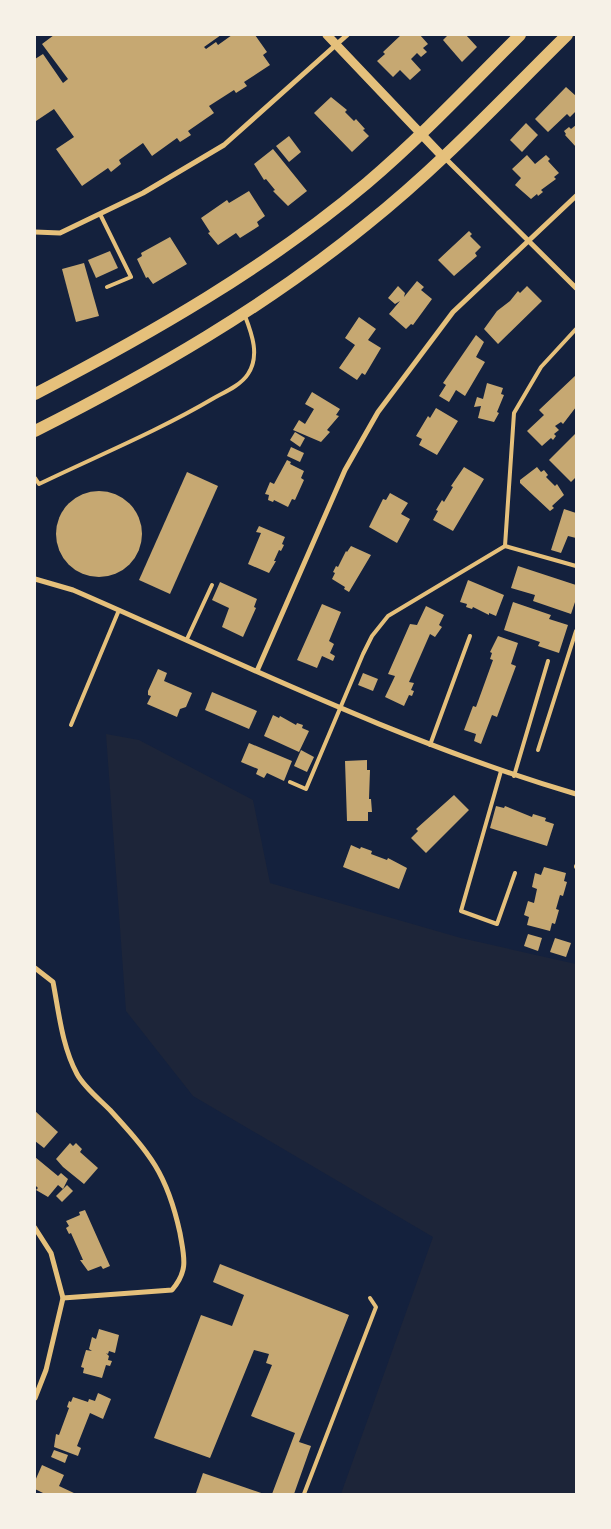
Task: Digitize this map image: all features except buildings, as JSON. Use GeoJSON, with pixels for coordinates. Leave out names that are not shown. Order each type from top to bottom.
{"type":"FeatureCollection","features":[{"type":"Feature","properties":{"kind":"main road"},"geometry":{"type":"LineString","coordinates":[[35,394],[164,324],[244,274],[289,243],[366,183],[421,133],[520,35]]}},
{"type":"Feature","properties":{"kind":"main road"},"geometry":{"type":"LineString","coordinates":[[35,431],[170,359],[286,287],[368,224],[444,157],[567,35]]}},
{"type":"Feature","properties":{"kind":"street"},"geometry":{"type":"LineString","coordinates":[[327,35],[528,243],[576,288]]}},
{"type":"Feature","properties":{"kind":"street"},"geometry":{"type":"LineString","coordinates":[[35,232],[60,233],[143,193],[224,146],[347,35]]}},
{"type":"Feature","properties":{"kind":"street"},"geometry":{"type":"LineString","coordinates":[[257,671],[345,470],[378,412],[453,312],[576,196]]}},
{"type":"Feature","properties":{"kind":"street"},"geometry":{"type":"LineString","coordinates":[[35,579],[73,590],[341,708],[430,744],[501,772],[576,794]]}},
{"type":"Feature","properties":{"kind":"street"},"geometry":{"type":"LineString","coordinates":[[35,968],[53,982],[67,1053],[78,1076],[143,1147],[162,1175],[173,1202],[186,1263],[179,1282],[172,1290],[63,1298]]}},
{"type":"Feature","properties":{"kind":"street"},"geometry":{"type":"LineString","coordinates":[[35,1228],[51,1252],[63,1298],[46,1370],[35,1398]]}},
{"type":"Feature","properties":{"kind":"lane"},"geometry":{"type":"LineString","coordinates":[[100,214],[131,277],[107,287]]}},
{"type":"Feature","properties":{"kind":"lane"},"geometry":{"type":"LineString","coordinates":[[35,478],[39,484],[194,409],[235,386],[248,374],[254,356],[254,339],[244,314]]}},
{"type":"Feature","properties":{"kind":"lane"},"geometry":{"type":"LineString","coordinates":[[505,546],[514,412],[541,367],[576,329]]}},
{"type":"Feature","properties":{"kind":"lane"},"geometry":{"type":"LineString","coordinates":[[290,782],[306,789],[369,642],[388,616],[505,546],[576,566]]}},
{"type":"Feature","properties":{"kind":"lane"},"geometry":{"type":"LineString","coordinates":[[186,639],[212,585]]}},
{"type":"Feature","properties":{"kind":"lane"},"geometry":{"type":"LineString","coordinates":[[71,726],[119,610]]}},
{"type":"Feature","properties":{"kind":"lane"},"geometry":{"type":"LineString","coordinates":[[538,750],[576,631]]}},
{"type":"Feature","properties":{"kind":"lane"},"geometry":{"type":"LineString","coordinates":[[430,744],[470,636]]}},
{"type":"Feature","properties":{"kind":"lane"},"geometry":{"type":"LineString","coordinates":[[514,776],[548,662]]}},
{"type":"Feature","properties":{"kind":"lane"},"geometry":{"type":"LineString","coordinates":[[501,772],[460,911],[496,924],[515,873]]}},
{"type":"Feature","properties":{"kind":"lane"},"geometry":{"type":"LineString","coordinates":[[304,1494],[376,1307],[370,1298]]}},
{"type":"Feature","properties":{"kind":"shaded area"},"geometry":{"type":"Polygon","coordinates":[[[106,734],[139,740],[253,800],[270,883],[461,938],[576,964],[576,1494],[341,1494],[433,1237],[193,1096],[126,1011],[106,734]]]}}]}
